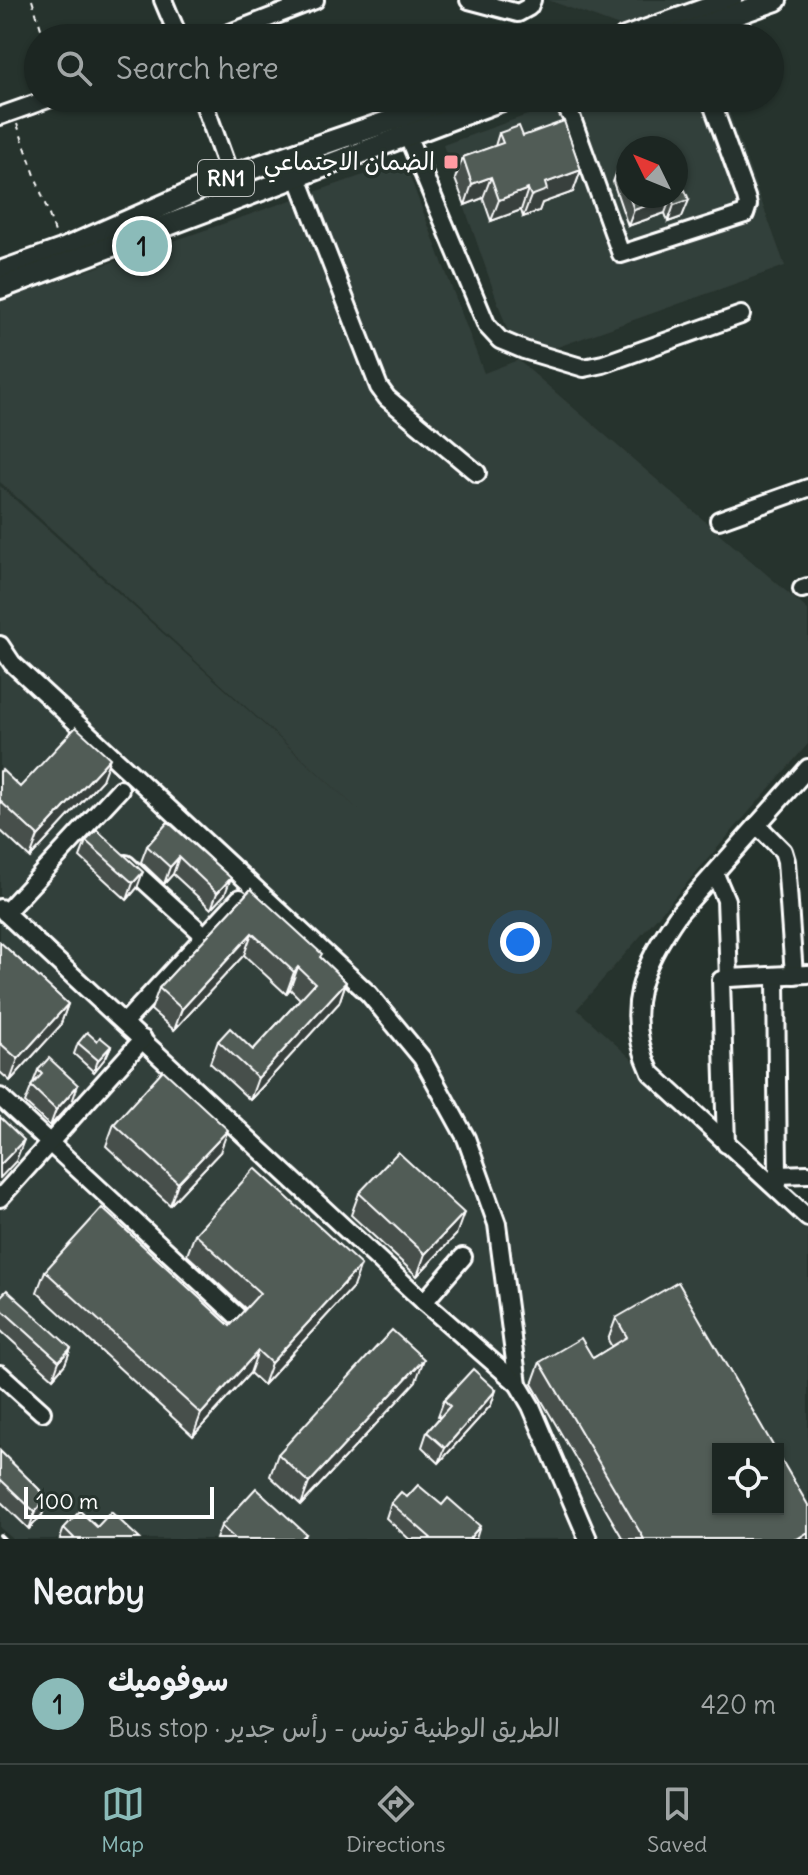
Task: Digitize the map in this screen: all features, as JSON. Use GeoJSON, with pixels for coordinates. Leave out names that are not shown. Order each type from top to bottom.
{"type":"FeatureCollection","features":[{"type":"Feature","properties":{"kind":"main road"},"geometry":{"type":"LineString","coordinates":[[691,24],[731,0]]}},
{"type":"Feature","properties":{"kind":"main road"},"geometry":{"type":"LineString","coordinates":[[703,24],[776,0]]}},
{"type":"Feature","properties":{"kind":"main road","name":"RN1"},"geometry":{"type":"LineString","coordinates":[[0,272],[62,250],[230,176],[416,112]]}},
{"type":"Feature","properties":{"kind":"main road","name":"RN1"},"geometry":{"type":"LineString","coordinates":[[0,288],[471,112]]}},
{"type":"Feature","properties":{"kind":"street"},"geometry":{"type":"LineString","coordinates":[[163,0],[173,24]]}},
{"type":"Feature","properties":{"kind":"street"},"geometry":{"type":"LineString","coordinates":[[253,24],[315,0]]}},
{"type":"Feature","properties":{"kind":"street"},"geometry":{"type":"LineString","coordinates":[[469,0],[518,13],[529,7],[532,0]]}},
{"type":"Feature","properties":{"kind":"street"},"geometry":{"type":"LineString","coordinates":[[207,112],[230,176]]}},
{"type":"Feature","properties":{"kind":"street"},"geometry":{"type":"LineString","coordinates":[[569,112],[621,254],[745,214],[748,205],[746,197],[715,112]]}},
{"type":"Feature","properties":{"kind":"street"},"geometry":{"type":"LineString","coordinates":[[408,137],[487,326],[500,340],[584,368],[741,315]]}},
{"type":"Feature","properties":{"kind":"street"},"geometry":{"type":"LineString","coordinates":[[298,178],[379,387],[387,398],[477,473]]}},
{"type":"Feature","properties":{"kind":"street"},"geometry":{"type":"LineString","coordinates":[[719,520],[808,488]]}},
{"type":"Feature","properties":{"kind":"street"},"geometry":{"type":"LineString","coordinates":[[0,645],[12,663],[369,994],[422,1058],[466,1138],[497,1224],[518,1384]]}},
{"type":"Feature","properties":{"kind":"street"},"geometry":{"type":"LineString","coordinates":[[808,768],[679,913],[649,961],[639,986],[637,1008],[643,1055],[651,1073],[726,1144],[778,1183],[808,1218]]}},
{"type":"Feature","properties":{"kind":"street"},"geometry":{"type":"LineString","coordinates":[[120,789],[90,831],[3,910],[424,1302],[518,1384],[531,1406],[588,1539]]}},
{"type":"Feature","properties":{"kind":"street"},"geometry":{"type":"LineString","coordinates":[[726,1144],[721,980],[801,975],[786,861],[783,851],[757,825]]}},
{"type":"Feature","properties":{"kind":"street"},"geometry":{"type":"LineString","coordinates":[[118,856],[205,936]]}},
{"type":"Feature","properties":{"kind":"street"},"geometry":{"type":"LineString","coordinates":[[715,874],[726,900],[729,978]]}},
{"type":"Feature","properties":{"kind":"street"},"geometry":{"type":"LineString","coordinates":[[125,1022],[240,898]]}},
{"type":"Feature","properties":{"kind":"street"},"geometry":{"type":"LineString","coordinates":[[776,977],[778,1183]]}},
{"type":"Feature","properties":{"kind":"street"},"geometry":{"type":"LineString","coordinates":[[0,1198],[143,1039]]}},
{"type":"Feature","properties":{"kind":"street"},"geometry":{"type":"LineString","coordinates":[[0,1097],[237,1316]]}},
{"type":"Feature","properties":{"kind":"street"},"geometry":{"type":"LineString","coordinates":[[778,1183],[808,1174]]}},
{"type":"Feature","properties":{"kind":"street"},"geometry":{"type":"LineString","coordinates":[[424,1302],[463,1257]]}},
{"type":"Feature","properties":{"kind":"street"},"geometry":{"type":"LineString","coordinates":[[0,1374],[42,1412]]}},
{"type":"Feature","properties":{"kind":"path"},"geometry":{"type":"LineString","coordinates":[[32,0],[40,24]]}},
{"type":"Feature","properties":{"kind":"path"},"geometry":{"type":"LineString","coordinates":[[7,114],[62,250]]}},
{"type":"Feature","properties":{"kind":"shaded area"},"geometry":{"type":"Polygon","coordinates":[[[548,0],[723,0],[658,24],[614,24],[548,0]]]}},
{"type":"Feature","properties":{"kind":"shaded area"},"geometry":{"type":"Polygon","coordinates":[[[536,112],[729,112],[785,266],[555,348],[509,335],[443,145],[536,112]]]}},
{"type":"Feature","properties":{"kind":"shaded area"},"geometry":{"type":"Polygon","coordinates":[[[404,161],[484,373],[518,360],[808,610],[808,744],[577,1009],[808,1220],[808,1539],[13,1539],[0,1528],[0,486],[363,814],[0,482],[0,301],[404,161]]]}},
{"type":"Feature","properties":{"kind":"building"},"geometry":{"type":"Polygon","coordinates":[[[564,121],[581,170],[545,183],[547,190],[531,196],[528,189],[499,200],[491,177],[472,184],[463,157],[503,143],[499,133],[519,126],[523,136],[564,121]]]}},
{"type":"Feature","properties":{"kind":"building"},"geometry":{"type":"Polygon","coordinates":[[[76,727],[110,758],[38,836],[0,801],[0,772],[2,770],[20,787],[76,727]]]}},
{"type":"Feature","properties":{"kind":"building"},"geometry":{"type":"Polygon","coordinates":[[[168,822],[231,878],[217,893],[179,857],[170,867],[147,846],[168,822]]]}},
{"type":"Feature","properties":{"kind":"building"},"geometry":{"type":"Polygon","coordinates":[[[97,830],[143,872],[133,883],[86,841],[97,830]]]}},
{"type":"Feature","properties":{"kind":"building"},"geometry":{"type":"Polygon","coordinates":[[[251,889],[322,954],[320,957],[346,982],[258,1078],[218,1041],[230,1028],[253,1050],[315,983],[298,967],[294,972],[252,933],[182,1009],[159,988],[251,889]]]}},
{"type":"Feature","properties":{"kind":"building"},"geometry":{"type":"Polygon","coordinates":[[[0,942],[68,1004],[18,1059],[0,1043],[0,942]]]}},
{"type":"Feature","properties":{"kind":"building"},"geometry":{"type":"Polygon","coordinates":[[[87,1032],[97,1041],[100,1037],[111,1046],[98,1060],[78,1043],[87,1032]]]}},
{"type":"Feature","properties":{"kind":"building"},"geometry":{"type":"Polygon","coordinates":[[[49,1058],[78,1085],[56,1110],[31,1086],[42,1074],[38,1070],[49,1058]]]}},
{"type":"Feature","properties":{"kind":"building"},"geometry":{"type":"Polygon","coordinates":[[[163,1070],[228,1130],[178,1183],[114,1124],[163,1070]]]}},
{"type":"Feature","properties":{"kind":"building"},"geometry":{"type":"Polygon","coordinates":[[[0,1117],[24,1140],[0,1165],[0,1117]]]}},
{"type":"Feature","properties":{"kind":"building"},"geometry":{"type":"Polygon","coordinates":[[[398,1152],[464,1213],[425,1254],[359,1193],[398,1152]]]}},
{"type":"Feature","properties":{"kind":"building"},"geometry":{"type":"Polygon","coordinates":[[[255,1168],[361,1265],[271,1363],[258,1351],[201,1414],[45,1271],[102,1208],[230,1326],[260,1293],[195,1234],[255,1168]]]}},
{"type":"Feature","properties":{"kind":"building"},"geometry":{"type":"Polygon","coordinates":[[[678,1282],[772,1443],[712,1443],[712,1515],[784,1515],[784,1464],[808,1505],[808,1532],[797,1539],[644,1539],[540,1362],[581,1338],[593,1358],[627,1337],[616,1318],[678,1282]]]}},
{"type":"Feature","properties":{"kind":"building"},"geometry":{"type":"Polygon","coordinates":[[[7,1290],[71,1348],[59,1361],[0,1308],[0,1297],[7,1290]]]}},
{"type":"Feature","properties":{"kind":"building"},"geometry":{"type":"Polygon","coordinates":[[[392,1330],[424,1359],[309,1483],[278,1454],[392,1330]]]}},
{"type":"Feature","properties":{"kind":"building"},"geometry":{"type":"Polygon","coordinates":[[[473,1369],[496,1390],[445,1448],[427,1432],[450,1406],[444,1400],[473,1369]]]}},
{"type":"Feature","properties":{"kind":"building"},"geometry":{"type":"Polygon","coordinates":[[[0,1451],[48,1498],[35,1512],[0,1479],[0,1451]]]}},
{"type":"Feature","properties":{"kind":"building"},"geometry":{"type":"Polygon","coordinates":[[[418,1485],[442,1505],[448,1498],[480,1526],[469,1539],[432,1539],[391,1503],[401,1492],[407,1497],[418,1485]]]}},
{"type":"Feature","properties":{"kind":"building"},"geometry":{"type":"Polygon","coordinates":[[[256,1488],[306,1534],[301,1539],[235,1539],[221,1526],[256,1488]]]}},
{"type":"Feature","properties":{"kind":"building"},"geometry":{"type":"Polygon","coordinates":[[[80,1511],[97,1527],[111,1512],[140,1539],[75,1539],[64,1528],[80,1511]]]}},
{"type":"Feature","properties":{"kind":"railway"},"geometry":{"type":"LineString","coordinates":[[0,1535],[4,1539]]}},
{"type":"Feature","properties":{"kind":"place","name":"الضمان الاجتماعي"},"geometry":{"type":"Point","coordinates":[451,162]}},
{"type":"Feature","properties":{"kind":"place","name":"سوفوميك"},"geometry":{"type":"Point","coordinates":[142,246]}}]}
